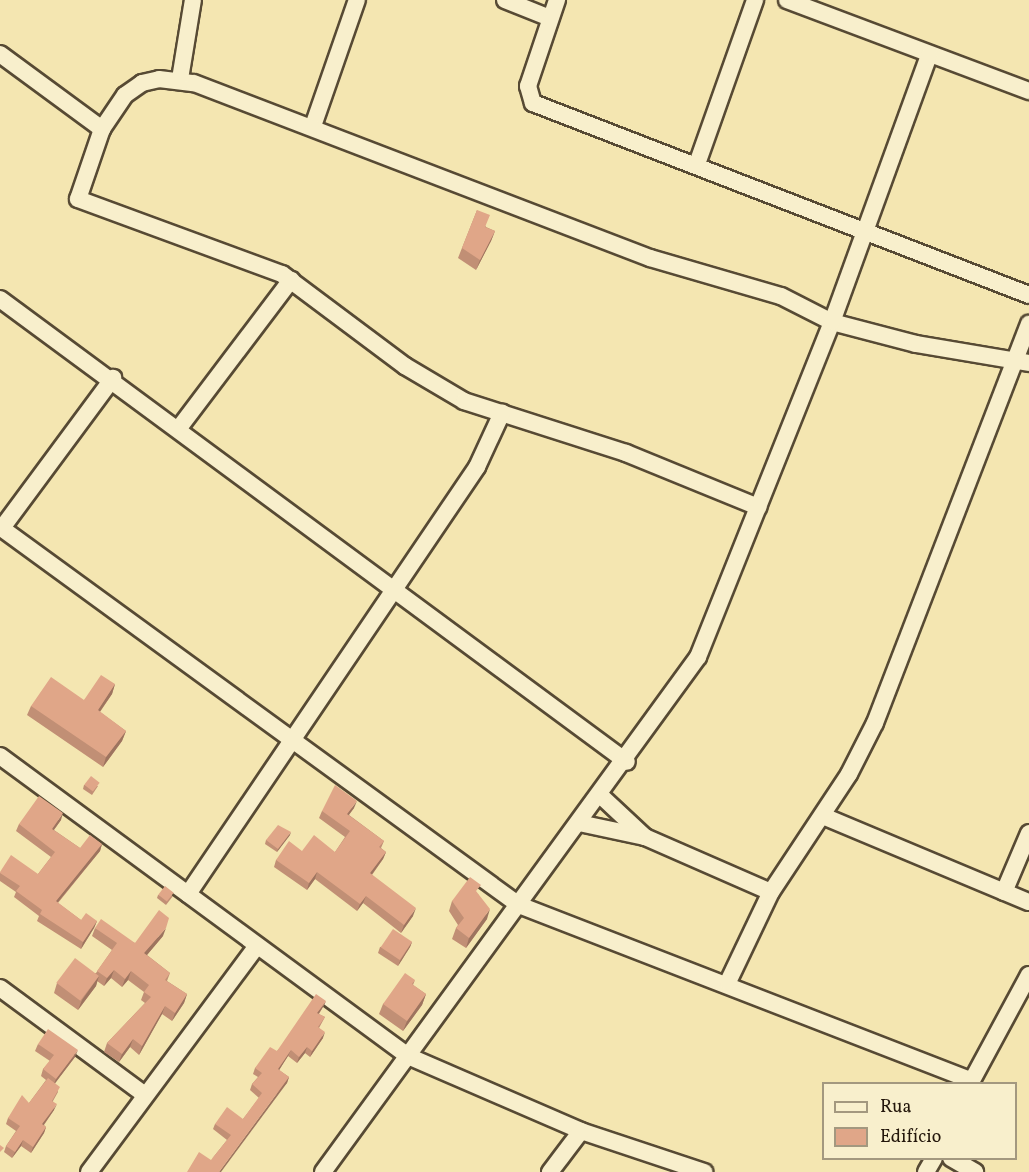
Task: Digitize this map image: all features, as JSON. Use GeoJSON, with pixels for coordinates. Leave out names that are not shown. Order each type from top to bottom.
{"type":"FeatureCollection","features":[{"type":"Feature","properties":{"kind":"street"},"geometry":{"type":"LineString","coordinates":[[180,79],[193,0]]}},
{"type":"Feature","properties":{"kind":"street"},"geometry":{"type":"LineString","coordinates":[[313,126],[357,0]]}},
{"type":"Feature","properties":{"kind":"street"},"geometry":{"type":"LineString","coordinates":[[505,0],[550,18]]}},
{"type":"Feature","properties":{"kind":"street"},"geometry":{"type":"LineString","coordinates":[[557,0],[528,86],[529,100],[1029,295]]}},
{"type":"Feature","properties":{"kind":"street"},"geometry":{"type":"LineString","coordinates":[[697,164],[755,0]]}},
{"type":"Feature","properties":{"kind":"street"},"geometry":{"type":"LineString","coordinates":[[787,0],[1029,91]]}},
{"type":"Feature","properties":{"kind":"street"},"geometry":{"type":"LineString","coordinates":[[0,54],[102,129]]}},
{"type":"Feature","properties":{"kind":"street"},"geometry":{"type":"LineString","coordinates":[[323,1172],[600,795],[627,762],[698,657],[832,322],[929,55]]}},
{"type":"Feature","properties":{"kind":"street"},"geometry":{"type":"LineString","coordinates":[[758,507],[626,453],[502,413],[437,388],[291,280],[78,200],[102,129],[125,95],[142,83],[180,79],[313,126],[650,258],[782,296],[832,322],[1022,362]]}},
{"type":"Feature","properties":{"kind":"street"},"geometry":{"type":"LineString","coordinates":[[179,428],[291,280]]}},
{"type":"Feature","properties":{"kind":"street"},"geometry":{"type":"LineString","coordinates":[[0,298],[113,378],[627,762]]}},
{"type":"Feature","properties":{"kind":"street"},"geometry":{"type":"LineString","coordinates":[[728,982],[771,892],[849,774],[902,658],[1022,362],[1029,324]]}},
{"type":"Feature","properties":{"kind":"street"},"geometry":{"type":"LineString","coordinates":[[113,378],[1,528],[519,905],[728,982],[970,1082],[1029,975]]}},
{"type":"Feature","properties":{"kind":"street"},"geometry":{"type":"LineString","coordinates":[[188,894],[295,740],[477,467],[502,413]]}},
{"type":"Feature","properties":{"kind":"street"},"geometry":{"type":"LineString","coordinates":[[0,756],[408,1056],[581,1131],[704,1172]]}},
{"type":"Feature","properties":{"kind":"street"},"geometry":{"type":"LineString","coordinates":[[600,795],[645,837]]}},
{"type":"Feature","properties":{"kind":"street"},"geometry":{"type":"LineString","coordinates":[[823,816],[1029,902]]}},
{"type":"Feature","properties":{"kind":"street"},"geometry":{"type":"LineString","coordinates":[[579,824],[645,837],[771,892]]}},
{"type":"Feature","properties":{"kind":"street"},"geometry":{"type":"LineString","coordinates":[[1004,891],[1029,833]]}},
{"type":"Feature","properties":{"kind":"street"},"geometry":{"type":"LineString","coordinates":[[89,1172],[257,946]]}},
{"type":"Feature","properties":{"kind":"street"},"geometry":{"type":"LineString","coordinates":[[0,987],[145,1095]]}},
{"type":"Feature","properties":{"kind":"street"},"geometry":{"type":"LineString","coordinates":[[550,1172],[581,1131]]}},
{"type":"Feature","properties":{"kind":"street"},"geometry":{"type":"LineString","coordinates":[[954,1160],[975,1172]]}},
{"type":"Feature","properties":{"kind":"building"},"geometry":{"type":"Polygon","coordinates":[[[477,210],[490,215],[485,227],[495,231],[480,260],[462,248],[477,210]]]}},
{"type":"Feature","properties":{"kind":"building"},"geometry":{"type":"Polygon","coordinates":[[[101,675],[115,684],[98,710],[126,731],[106,757],[31,706],[51,677],[84,700],[101,675]]]}},
{"type":"Feature","properties":{"kind":"building"},"geometry":{"type":"Polygon","coordinates":[[[91,776],[100,783],[93,791],[84,785],[91,776]]]}},
{"type":"Feature","properties":{"kind":"building"},"geometry":{"type":"Polygon","coordinates":[[[335,785],[357,801],[347,814],[384,841],[379,847],[386,852],[370,873],[416,908],[404,925],[366,896],[360,904],[317,872],[309,883],[276,860],[289,841],[302,851],[314,835],[335,852],[350,831],[322,811],[335,785]]]}},
{"type":"Feature","properties":{"kind":"building"},"geometry":{"type":"Polygon","coordinates":[[[39,796],[63,813],[52,829],[80,848],[90,835],[102,844],[56,901],[81,920],[86,913],[97,921],[83,942],[40,914],[42,910],[16,891],[20,886],[0,873],[11,855],[38,874],[55,852],[19,824],[39,796]]]}},
{"type":"Feature","properties":{"kind":"building"},"geometry":{"type":"Polygon","coordinates":[[[278,825],[291,832],[278,849],[266,840],[278,825]]]}},
{"type":"Feature","properties":{"kind":"building"},"geometry":{"type":"Polygon","coordinates":[[[470,877],[481,885],[476,891],[490,909],[469,938],[456,928],[464,918],[452,901],[470,877]]]}},
{"type":"Feature","properties":{"kind":"building"},"geometry":{"type":"Polygon","coordinates":[[[165,886],[174,893],[167,901],[158,895],[165,886]]]}},
{"type":"Feature","properties":{"kind":"building"},"geometry":{"type":"Polygon","coordinates":[[[159,910],[169,918],[166,928],[144,953],[170,973],[165,980],[187,994],[175,1013],[165,1006],[142,1046],[133,1039],[122,1054],[107,1043],[151,997],[144,992],[149,985],[131,971],[125,979],[114,970],[107,978],[97,971],[117,943],[95,928],[101,919],[135,943],[159,910]]]}},
{"type":"Feature","properties":{"kind":"building"},"geometry":{"type":"Polygon","coordinates":[[[393,929],[412,942],[400,960],[381,947],[393,929]]]}},
{"type":"Feature","properties":{"kind":"building"},"geometry":{"type":"Polygon","coordinates":[[[75,958],[99,976],[80,1001],[56,983],[75,958]]]}},
{"type":"Feature","properties":{"kind":"building"},"geometry":{"type":"Polygon","coordinates":[[[405,973],[415,980],[412,984],[426,994],[407,1021],[383,1004],[405,973]]]}},
{"type":"Feature","properties":{"kind":"building"},"geometry":{"type":"Polygon","coordinates":[[[316,994],[326,1001],[317,1013],[325,1017],[318,1027],[325,1032],[312,1051],[307,1047],[299,1057],[291,1050],[278,1069],[289,1077],[219,1172],[187,1172],[199,1152],[211,1160],[231,1135],[215,1124],[227,1107],[243,1119],[262,1093],[252,1084],[262,1073],[255,1068],[270,1047],[277,1051],[316,994]]]}},
{"type":"Feature","properties":{"kind":"building"},"geometry":{"type":"Polygon","coordinates":[[[48,1029],[78,1050],[56,1079],[43,1069],[54,1055],[38,1044],[48,1029]]]}},
{"type":"Feature","properties":{"kind":"building"},"geometry":{"type":"Polygon","coordinates":[[[48,1078],[60,1087],[52,1101],[57,1104],[42,1124],[46,1127],[33,1147],[23,1140],[15,1152],[6,1146],[20,1126],[8,1118],[22,1095],[29,1103],[48,1078]]]}}]}
